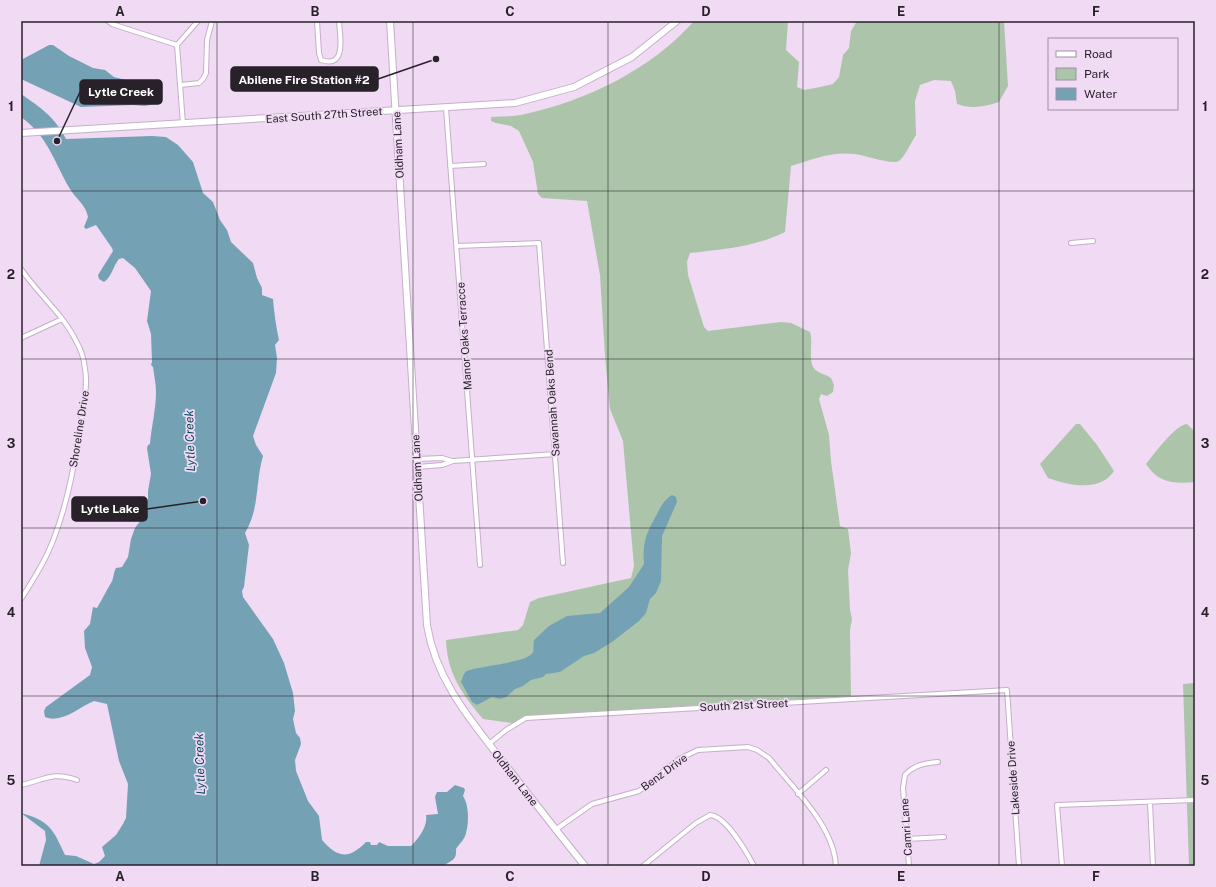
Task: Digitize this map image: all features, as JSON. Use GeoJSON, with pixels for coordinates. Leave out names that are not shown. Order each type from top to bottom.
{"type":"FeatureCollection","features":[{"type":"Feature","properties":{"kind":"main road","name":"Oldham Lane"},"geometry":{"type":"LineString","coordinates":[[390,21],[427,625],[431,649],[438,668],[456,701],[555,830],[585,866]]}},
{"type":"Feature","properties":{"kind":"main road","name":"East South 27th Street"},"geometry":{"type":"LineString","coordinates":[[21,133],[515,103],[574,87],[632,57],[677,21]]}},
{"type":"Feature","properties":{"kind":"street"},"geometry":{"type":"LineString","coordinates":[[108,21],[112,24],[177,45]]}},
{"type":"Feature","properties":{"kind":"street"},"geometry":{"type":"LineString","coordinates":[[183,124],[177,45],[198,21]]}},
{"type":"Feature","properties":{"kind":"street"},"geometry":{"type":"LineString","coordinates":[[317,21],[319,53],[321,60],[328,62],[339,56],[341,50],[339,21]]}},
{"type":"Feature","properties":{"kind":"street"},"geometry":{"type":"LineString","coordinates":[[181,85],[199,83],[206,73],[207,40],[210,22]]}},
{"type":"Feature","properties":{"kind":"street","name":"Manor Oaks Terracce"},"geometry":{"type":"LineString","coordinates":[[446,108],[480,565]]}},
{"type":"Feature","properties":{"kind":"street"},"geometry":{"type":"LineString","coordinates":[[450,166],[484,164]]}},
{"type":"Feature","properties":{"kind":"street"},"geometry":{"type":"LineString","coordinates":[[1071,243],[1093,241]]}},
{"type":"Feature","properties":{"kind":"street","name":"Savannah Oaks Bend"},"geometry":{"type":"LineString","coordinates":[[457,246],[539,243],[563,563]]}},
{"type":"Feature","properties":{"kind":"street","name":"Shoreline Drive"},"geometry":{"type":"LineString","coordinates":[[21,269],[30,282],[62,319],[76,340],[86,370],[86,390],[64,510],[54,539],[42,565],[21,600]]}},
{"type":"Feature","properties":{"kind":"street"},"geometry":{"type":"LineString","coordinates":[[21,338],[62,319]]}},
{"type":"Feature","properties":{"kind":"street"},"geometry":{"type":"LineString","coordinates":[[417,466],[442,465],[453,461],[556,454]]}},
{"type":"Feature","properties":{"kind":"street"},"geometry":{"type":"LineString","coordinates":[[417,459],[442,458],[453,461]]}},
{"type":"Feature","properties":{"kind":"street","name":"South 21st Street"},"geometry":{"type":"LineString","coordinates":[[489,744],[506,730],[526,718],[1007,690]]}},
{"type":"Feature","properties":{"kind":"street","name":"Lakeside Drive"},"geometry":{"type":"LineString","coordinates":[[1007,690],[1019,866]]}},
{"type":"Feature","properties":{"kind":"street","name":"Benz Drive"},"geometry":{"type":"LineString","coordinates":[[555,830],[592,804],[639,791],[679,759],[698,750],[738,746],[757,750],[769,758],[826,829],[834,851],[836,866]]}},
{"type":"Feature","properties":{"kind":"street","name":"Camri Lane"},"geometry":{"type":"LineString","coordinates":[[909,866],[903,788],[905,775],[910,770],[925,763],[938,762]]}},
{"type":"Feature","properties":{"kind":"street"},"geometry":{"type":"LineString","coordinates":[[798,794],[826,770]]}},
{"type":"Feature","properties":{"kind":"street"},"geometry":{"type":"LineString","coordinates":[[21,784],[52,776],[64,776],[77,780]]}},
{"type":"Feature","properties":{"kind":"street"},"geometry":{"type":"LineString","coordinates":[[1062,866],[1057,806],[1195,800]]}},
{"type":"Feature","properties":{"kind":"street"},"geometry":{"type":"LineString","coordinates":[[1150,803],[1153,866]]}},
{"type":"Feature","properties":{"kind":"street"},"geometry":{"type":"LineString","coordinates":[[643,866],[696,824],[710,816],[716,818],[735,835],[754,866]]}},
{"type":"Feature","properties":{"kind":"street"},"geometry":{"type":"LineString","coordinates":[[907,839],[944,837]]}},
{"type":"Feature","properties":{"kind":"green space"},"geometry":{"type":"Polygon","coordinates":[[[694,21],[788,21],[786,50],[799,62],[797,87],[804,90],[833,84],[839,77],[843,55],[849,48],[851,31],[857,21],[1004,21],[1008,86],[999,102],[978,107],[962,106],[957,104],[955,91],[951,81],[934,80],[920,85],[915,101],[916,135],[906,153],[899,161],[890,162],[846,153],[830,155],[791,166],[785,232],[751,244],[727,249],[690,253],[687,262],[688,275],[704,327],[708,331],[781,322],[791,323],[810,332],[812,364],[819,372],[831,378],[834,385],[833,392],[827,396],[821,394],[819,399],[829,435],[840,526],[848,529],[851,553],[848,570],[850,610],[852,619],[850,630],[851,696],[525,716],[512,723],[483,719],[468,701],[457,682],[449,663],[446,640],[518,630],[523,625],[530,602],[539,598],[631,578],[634,566],[623,441],[610,409],[600,275],[587,201],[542,198],[538,194],[533,162],[519,131],[511,126],[491,121],[491,117],[525,114],[571,101],[594,92],[617,81],[658,54],[694,21]]]}},
{"type":"Feature","properties":{"kind":"green space"},"geometry":{"type":"Polygon","coordinates":[[[1076,424],[1080,424],[1097,445],[1114,471],[1106,479],[1098,483],[1091,485],[1076,485],[1048,478],[1040,464],[1076,424]]]}},
{"type":"Feature","properties":{"kind":"green space"},"geometry":{"type":"Polygon","coordinates":[[[1187,424],[1195,432],[1195,482],[1180,483],[1161,479],[1146,464],[1171,434],[1187,424]]]}},
{"type":"Feature","properties":{"kind":"green space"},"geometry":{"type":"Polygon","coordinates":[[[1195,683],[1195,866],[1189,866],[1183,684],[1195,683]]]}},
{"type":"Feature","properties":{"kind":"water"},"geometry":{"type":"Polygon","coordinates":[[[49,45],[53,45],[69,56],[93,68],[105,70],[114,77],[138,83],[157,91],[158,97],[154,104],[145,106],[81,107],[21,79],[21,60],[49,45]]]}},
{"type":"Feature","properties":{"kind":"water"},"geometry":{"type":"Polygon","coordinates":[[[21,94],[52,119],[62,131],[66,139],[152,136],[166,137],[178,145],[193,162],[203,193],[213,202],[220,220],[227,230],[231,242],[253,263],[257,278],[262,288],[262,295],[273,299],[279,340],[275,345],[277,358],[276,373],[253,436],[256,445],[263,456],[253,514],[245,533],[249,545],[244,587],[242,591],[243,597],[273,639],[284,663],[293,693],[295,711],[293,719],[296,733],[300,738],[301,744],[295,760],[296,771],[308,801],[319,816],[322,840],[334,851],[344,854],[354,852],[366,842],[370,842],[371,845],[377,845],[379,842],[388,846],[411,846],[420,836],[424,828],[426,823],[426,815],[438,814],[435,797],[437,792],[447,792],[455,785],[464,788],[465,790],[463,796],[467,809],[467,829],[464,837],[456,849],[456,856],[443,866],[39,866],[46,840],[45,831],[21,813],[45,823],[53,832],[65,855],[76,856],[94,864],[99,862],[105,856],[102,847],[116,835],[126,818],[128,784],[119,761],[107,704],[94,701],[64,717],[51,719],[45,717],[44,711],[46,707],[90,675],[92,667],[85,648],[84,631],[90,624],[93,607],[97,608],[99,605],[112,581],[116,568],[122,567],[128,557],[131,539],[135,528],[148,510],[148,491],[151,474],[147,448],[150,444],[156,392],[153,367],[151,365],[151,334],[147,321],[151,291],[135,268],[123,258],[119,259],[107,280],[104,282],[99,279],[98,275],[113,251],[112,248],[96,225],[86,229],[84,227],[88,217],[85,209],[72,193],[50,150],[38,132],[21,117],[21,94]]]}},
{"type":"Feature","properties":{"kind":"water"},"geometry":{"type":"Polygon","coordinates":[[[672,495],[676,497],[677,502],[662,536],[661,581],[656,593],[650,599],[646,613],[639,621],[612,642],[594,653],[584,656],[560,672],[546,674],[543,677],[531,680],[523,686],[515,689],[506,697],[500,699],[492,697],[477,705],[472,702],[461,682],[467,671],[513,662],[529,656],[533,652],[534,640],[549,626],[567,616],[600,613],[629,587],[644,564],[644,549],[650,526],[663,503],[672,495]]]}},
{"type":"Feature","properties":{"kind":"place","name":"Abilene Fire Station #2"},"geometry":{"type":"Point","coordinates":[436,59]}},
{"type":"Feature","properties":{"kind":"place","name":"Lytle Creek"},"geometry":{"type":"Point","coordinates":[57,141]}},
{"type":"Feature","properties":{"kind":"place","name":"Lytle Lake"},"geometry":{"type":"Point","coordinates":[203,501]}}]}
